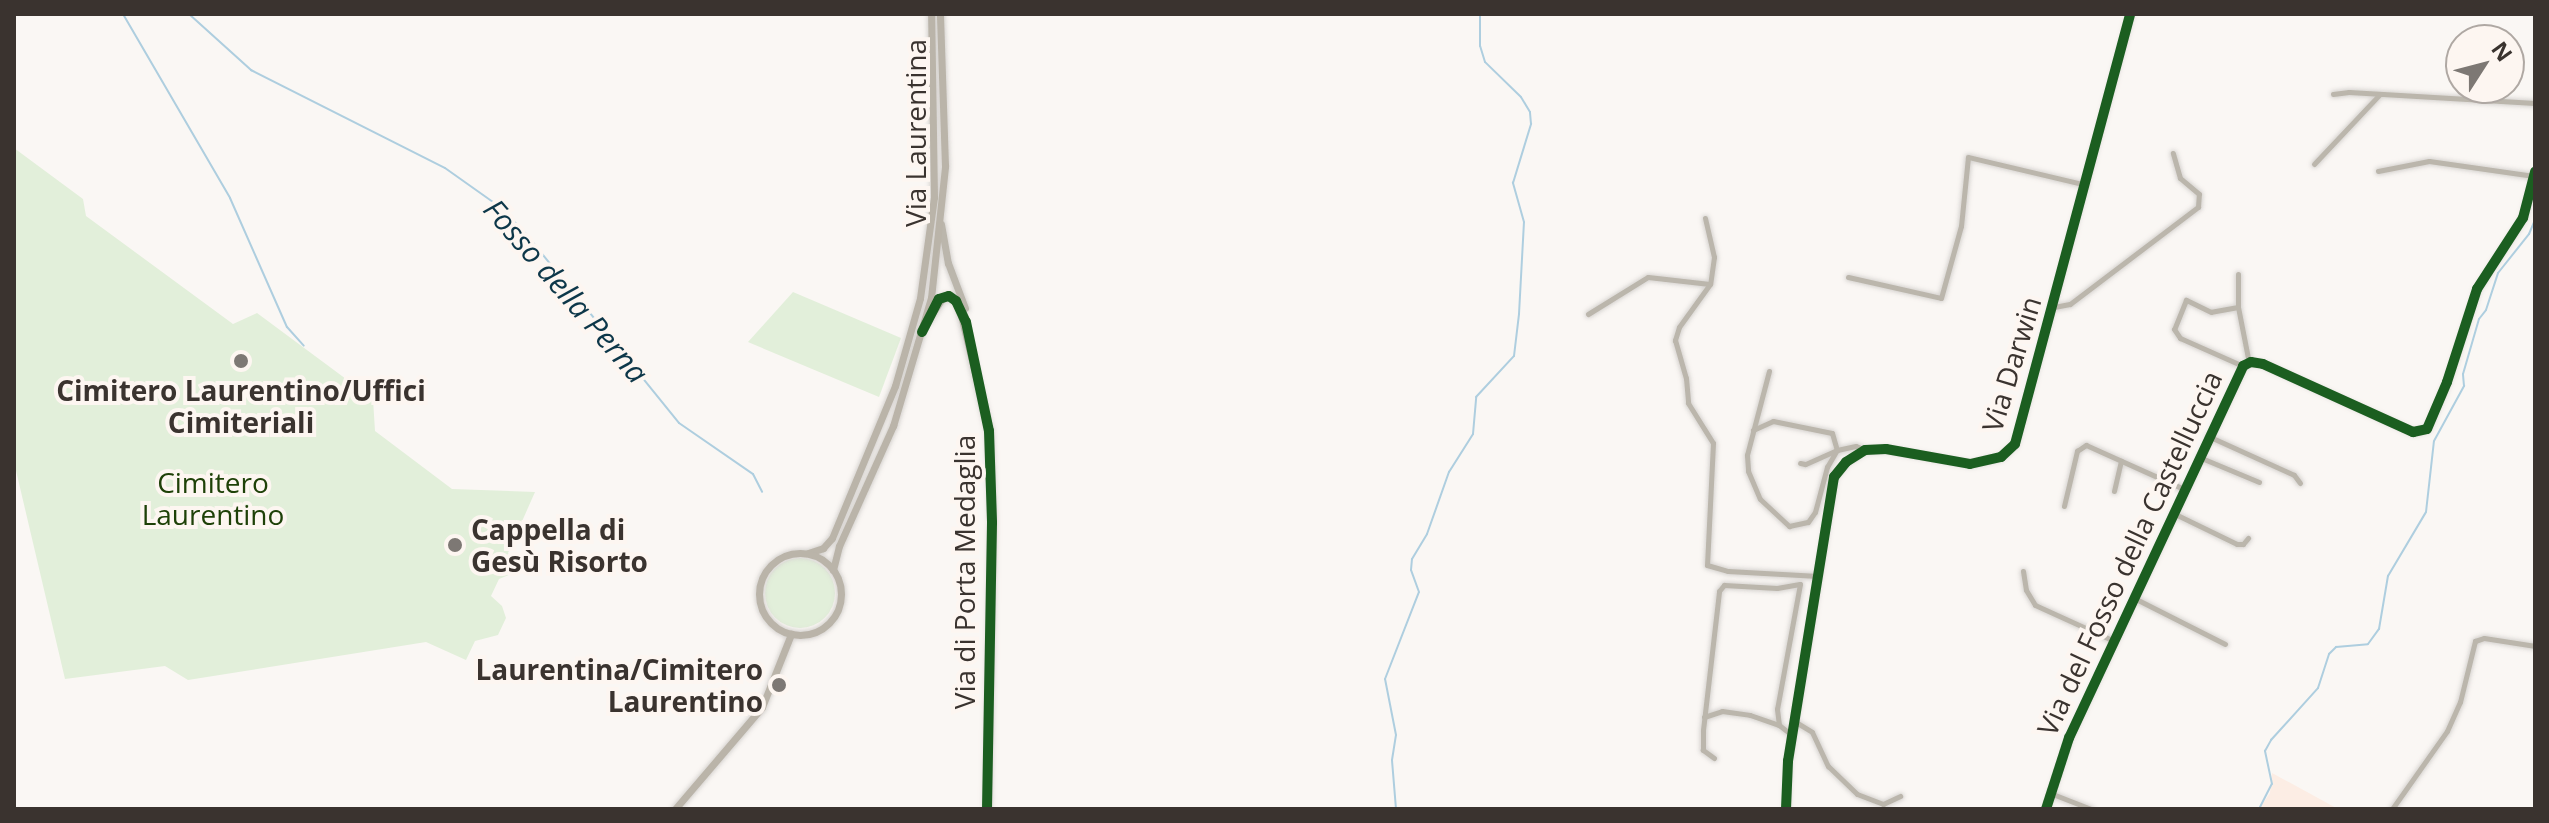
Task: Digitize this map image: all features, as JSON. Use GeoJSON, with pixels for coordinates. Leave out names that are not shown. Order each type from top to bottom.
{"type":"FeatureCollection","features":[{"type":"Feature","properties":{"kind":"main road","name":"Via Laurentina"},"geometry":{"type":"LineString","coordinates":[[808,553],[823,548],[832,538],[890,399],[916,316],[934,197],[931,14]]}},
{"type":"Feature","properties":{"kind":"main road","name":"Via Laurentina"},"geometry":{"type":"LineString","coordinates":[[833,570],[839,546],[893,426],[922,332],[941,224],[945,149],[940,14]]}},
{"type":"Feature","properties":{"kind":"main road"},"geometry":{"type":"LineString","coordinates":[[808,553],[833,570],[840,601],[830,621],[813,633],[791,634],[770,621],[763,611],[759,586],[771,564],[782,556],[808,553]]}},
{"type":"Feature","properties":{"kind":"main road"},"geometry":{"type":"LineString","coordinates":[[675,809],[762,707],[791,634]]}},
{"type":"Feature","properties":{"kind":"street","name":"Via Darwin"},"geometry":{"type":"LineString","coordinates":[[1800,463],[1805,464],[1837,450],[1856,446],[1865,450],[1886,449],[1970,464],[2006,454],[2020,434],[2130,14]]}},
{"type":"Feature","properties":{"kind":"street"},"geometry":{"type":"LineString","coordinates":[[2333,94],[2349,92],[2535,103]]}},
{"type":"Feature","properties":{"kind":"street"},"geometry":{"type":"LineString","coordinates":[[2314,164],[2380,94]]}},
{"type":"Feature","properties":{"kind":"street"},"geometry":{"type":"LineString","coordinates":[[2054,307],[2070,304],[2198,207],[2199,194],[2180,178],[2173,153]]}},
{"type":"Feature","properties":{"kind":"street"},"geometry":{"type":"LineString","coordinates":[[1848,277],[1941,298],[1961,226],[1968,157],[2086,185]]}},
{"type":"Feature","properties":{"kind":"street"},"geometry":{"type":"LineString","coordinates":[[2378,171],[2429,161],[2535,174]]}},
{"type":"Feature","properties":{"kind":"street","name":"Via del Fosso della Castelluccia"},"geometry":{"type":"LineString","coordinates":[[2046,809],[2063,753],[2208,436],[2246,365],[2263,364],[2413,432],[2425,430],[2432,423],[2477,289],[2523,218],[2535,174]]}},
{"type":"Feature","properties":{"kind":"street"},"geometry":{"type":"LineString","coordinates":[[1705,218],[1714,257],[1710,284],[1679,327],[1675,340],[1686,378],[1688,403],[1713,443],[1707,565],[1728,571],[1818,576]]}},
{"type":"Feature","properties":{"kind":"street","name":"Via di Porta Medaglia"},"geometry":{"type":"LineString","coordinates":[[941,224],[946,259],[963,302],[991,449],[987,809]]}},
{"type":"Feature","properties":{"kind":"street"},"geometry":{"type":"LineString","coordinates":[[2238,274],[2238,307],[2246,365]]}},
{"type":"Feature","properties":{"kind":"street"},"geometry":{"type":"LineString","coordinates":[[1588,314],[1648,277],[1672,277],[1710,284]]}},
{"type":"Feature","properties":{"kind":"street"},"geometry":{"type":"LineString","coordinates":[[1694,283],[1704,296]]}},
{"type":"Feature","properties":{"kind":"street"},"geometry":{"type":"LineString","coordinates":[[922,332],[937,301],[945,296],[957,302],[966,322]]}},
{"type":"Feature","properties":{"kind":"street"},"geometry":{"type":"LineString","coordinates":[[2238,307],[2211,312],[2186,300],[2174,329],[2180,338],[2246,365]]}},
{"type":"Feature","properties":{"kind":"street"},"geometry":{"type":"LineString","coordinates":[[1753,430],[1773,421],[1828,431],[1836,439],[1837,450],[1827,467],[1815,512],[1808,522],[1789,526],[1760,499],[1752,484],[1747,455],[1753,430],[1769,371]]}},
{"type":"Feature","properties":{"kind":"street"},"geometry":{"type":"LineString","coordinates":[[2208,436],[2294,475],[2300,483]]}},
{"type":"Feature","properties":{"kind":"street"},"geometry":{"type":"LineString","coordinates":[[2064,506],[2079,447],[2086,445],[2184,489]]}},
{"type":"Feature","properties":{"kind":"street"},"geometry":{"type":"LineString","coordinates":[[1786,809],[1794,721],[1834,477],[1846,462],[1865,450]]}},
{"type":"Feature","properties":{"kind":"street"},"geometry":{"type":"LineString","coordinates":[[2199,457],[2259,482]]}},
{"type":"Feature","properties":{"kind":"street"},"geometry":{"type":"LineString","coordinates":[[2114,491],[2121,461]]}},
{"type":"Feature","properties":{"kind":"street"},"geometry":{"type":"LineString","coordinates":[[2173,513],[2237,544],[2243,544],[2248,538]]}},
{"type":"Feature","properties":{"kind":"street"},"geometry":{"type":"LineString","coordinates":[[2023,571],[2026,590],[2035,605],[2114,641]]}},
{"type":"Feature","properties":{"kind":"street"},"geometry":{"type":"LineString","coordinates":[[1714,758],[1703,750],[1704,717],[1721,587],[1777,588],[1800,584],[1777,709],[1779,725]]}},
{"type":"Feature","properties":{"kind":"street"},"geometry":{"type":"LineString","coordinates":[[2134,598],[2225,644]]}},
{"type":"Feature","properties":{"kind":"street"},"geometry":{"type":"LineString","coordinates":[[2392,809],[2447,731],[2460,702],[2475,641],[2484,638],[2535,646]]}},
{"type":"Feature","properties":{"kind":"street"},"geometry":{"type":"LineString","coordinates":[[1704,717],[1722,711],[1750,715],[1779,725],[1792,735]]}},
{"type":"Feature","properties":{"kind":"street"},"geometry":{"type":"LineString","coordinates":[[1794,721],[1818,740],[1828,766],[1844,784],[1871,802],[1883,804],[1900,796]]}},
{"type":"Feature","properties":{"kind":"street"},"geometry":{"type":"LineString","coordinates":[[2050,793],[2091,809]]}},
{"type":"Feature","properties":{"kind":"shaded area"},"geometry":{"type":"Polygon","coordinates":[[[2272,773],[2338,809],[2259,809],[2270,793],[2272,773]]]}},
{"type":"Feature","properties":{"kind":"green space","name":"Cimitero Laurentino"},"geometry":{"type":"Polygon","coordinates":[[[14,148],[83,199],[86,216],[233,324],[257,313],[373,399],[375,431],[452,489],[535,492],[508,553],[515,561],[514,573],[499,579],[491,596],[502,606],[506,618],[498,635],[475,641],[466,660],[426,642],[188,680],[165,666],[65,679],[14,462],[14,148]]]}},
{"type":"Feature","properties":{"kind":"green space"},"geometry":{"type":"Polygon","coordinates":[[[793,292],[901,338],[879,397],[748,342],[793,292]]]}},
{"type":"Feature","properties":{"kind":"green space"},"geometry":{"type":"Polygon","coordinates":[[[793,558],[807,558],[829,573],[835,593],[833,606],[825,618],[807,628],[793,628],[771,613],[765,600],[765,586],[780,564],[793,558]]]}},
{"type":"Feature","properties":{"kind":"waterway"},"geometry":{"type":"LineString","coordinates":[[123,14],[230,198],[287,327],[304,346]]}},
{"type":"Feature","properties":{"kind":"waterway","name":"Fosso della Perna"},"geometry":{"type":"LineString","coordinates":[[189,14],[251,70],[445,168],[500,207],[526,234],[679,423],[753,474],[762,492]]}},
{"type":"Feature","properties":{"kind":"waterway"},"geometry":{"type":"LineString","coordinates":[[1396,809],[1392,760],[1396,735],[1385,679],[1419,592],[1411,570],[1412,559],[1427,534],[1449,472],[1473,434],[1476,397],[1514,356],[1519,314],[1524,222],[1513,183],[1531,124],[1530,112],[1521,97],[1485,62],[1480,46],[1480,14]]}},
{"type":"Feature","properties":{"kind":"waterway"},"geometry":{"type":"LineString","coordinates":[[2259,809],[2272,784],[2265,751],[2271,740],[2318,688],[2329,654],[2336,647],[2368,644],[2379,629],[2388,576],[2426,512],[2434,441],[2464,386],[2463,374],[2479,319],[2486,310],[2498,273],[2529,234],[2535,220]]}},
{"type":"Feature","properties":{"kind":"cycle path"},"geometry":{"type":"LineString","coordinates":[[1786,809],[1788,761],[1834,477],[1846,462],[1865,450],[1886,449],[1970,464],[2001,457],[2015,444],[2130,14]]}},
{"type":"Feature","properties":{"kind":"cycle path"},"geometry":{"type":"LineString","coordinates":[[2046,809],[2069,738],[2243,366],[2251,362],[2263,364],[2413,432],[2427,429],[2447,382],[2477,289],[2523,218],[2535,172]]}},
{"type":"Feature","properties":{"kind":"cycle path"},"geometry":{"type":"LineString","coordinates":[[922,332],[939,299],[949,296],[956,301],[966,322],[989,431],[992,523],[987,809]]}},
{"type":"Feature","properties":{"kind":"place","name":"Cimitero Laurentino/Uffici Cimiteriali"},"geometry":{"type":"Point","coordinates":[241,361]}},
{"type":"Feature","properties":{"kind":"place","name":"Cappella di Gesù Risorto"},"geometry":{"type":"Point","coordinates":[455,545]}},
{"type":"Feature","properties":{"kind":"place","name":"Laurentina/Cimitero Laurentino"},"geometry":{"type":"Point","coordinates":[779,685]}}]}
